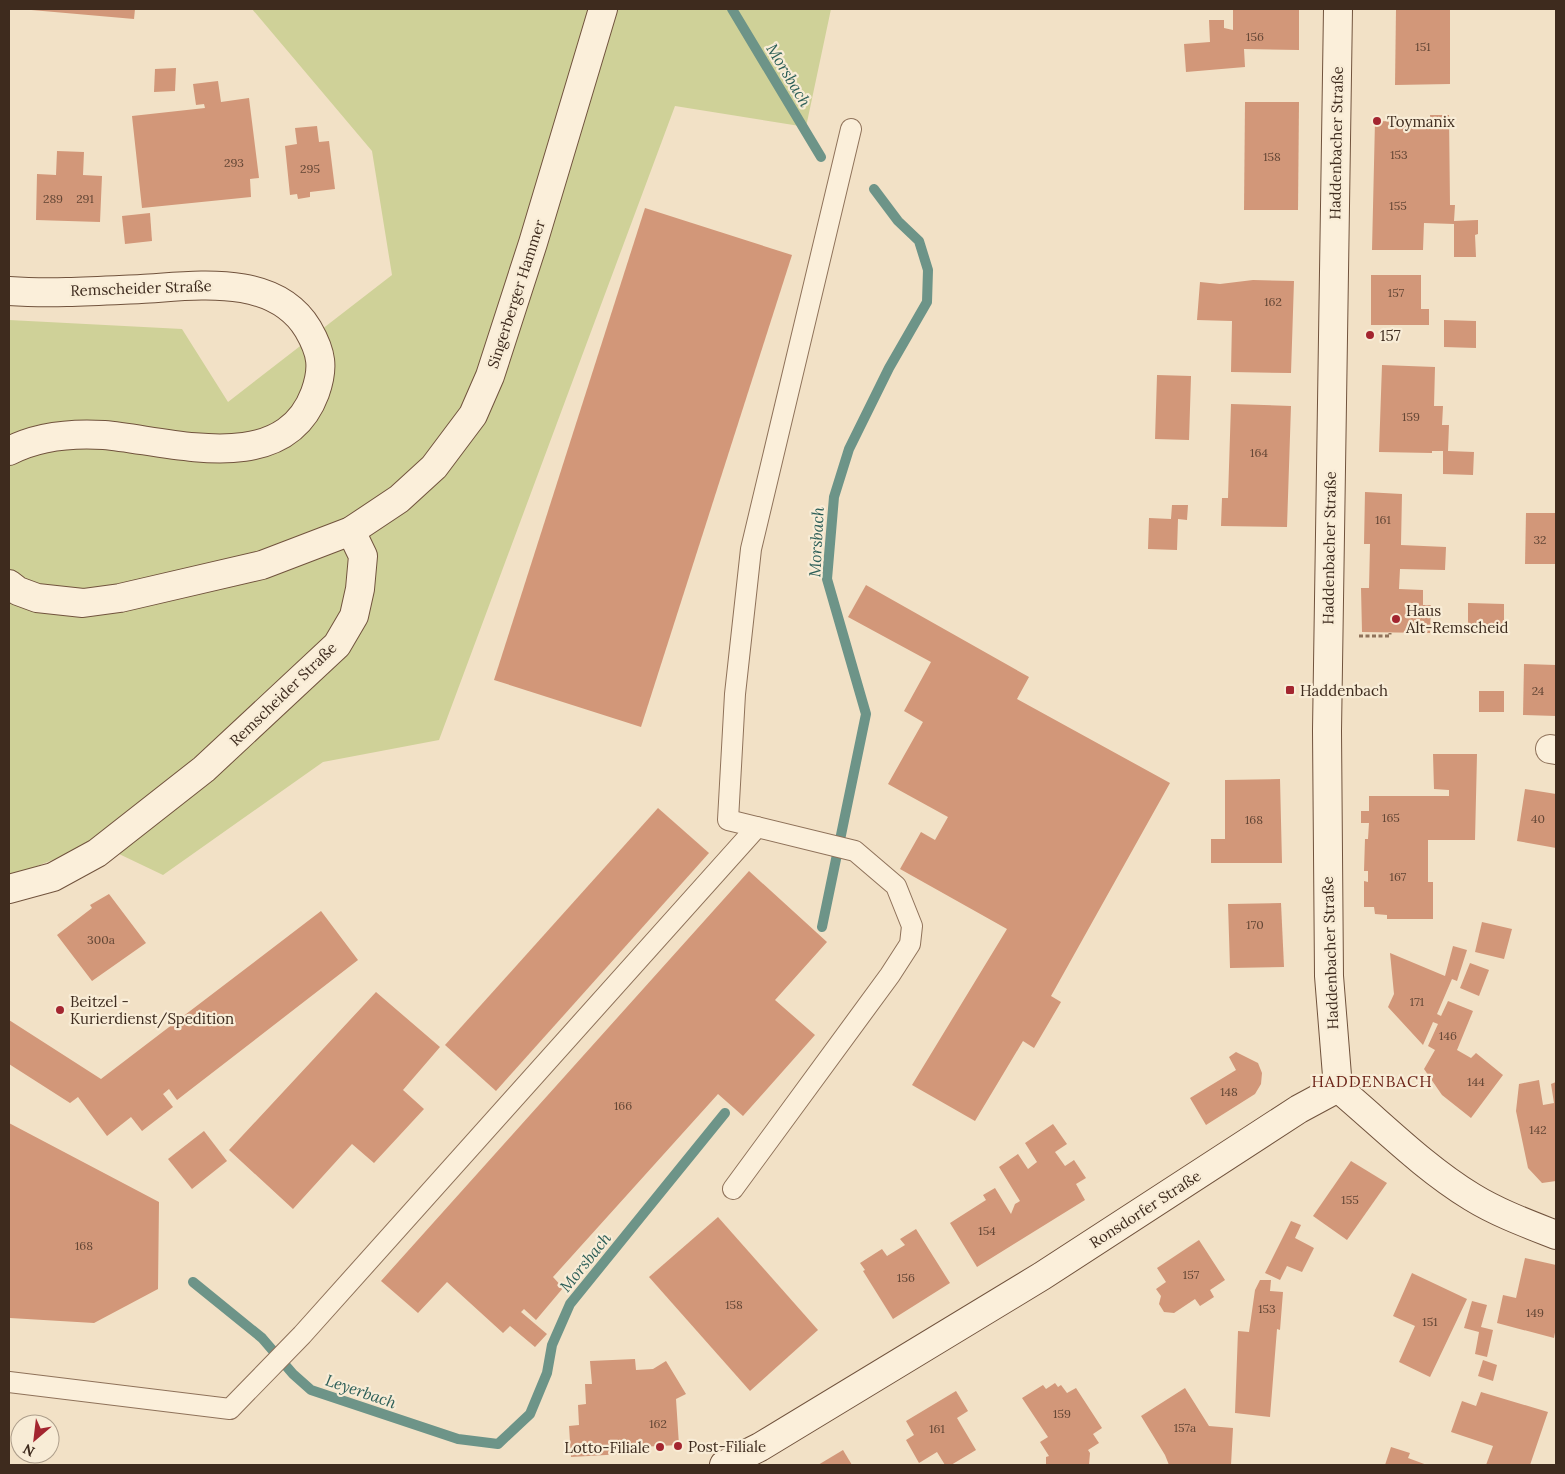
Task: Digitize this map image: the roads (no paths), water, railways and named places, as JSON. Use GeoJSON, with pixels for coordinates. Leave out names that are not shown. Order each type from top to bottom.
{"type":"FeatureCollection","features":[{"type":"Feature","properties":{"kind":"main road","name":"Singerberger Hammer"},"geometry":{"type":"LineString","coordinates":[[351,531],[399,499],[434,467],[472,415],[490,376],[533,243],[603,9]]}},
{"type":"Feature","properties":{"kind":"main road","name":"Haddenbacher Straße"},"geometry":{"type":"LineString","coordinates":[[1338,9],[1327,732],[1328,976],[1338,1088]]}},
{"type":"Feature","properties":{"kind":"main road","name":"Remscheider Straße"},"geometry":{"type":"LineString","coordinates":[[9,291],[141,289],[188,284],[230,287],[255,292],[277,300],[296,312],[317,345],[321,360],[321,376],[312,399],[295,424],[260,445],[234,449],[211,449],[103,435],[52,437],[27,442],[9,451]]}},
{"type":"Feature","properties":{"kind":"main road"},"geometry":{"type":"LineString","coordinates":[[9,584],[18,591],[37,598],[83,603],[120,598],[262,566],[351,531]]}},
{"type":"Feature","properties":{"kind":"main road","name":"Remscheider Straße"},"geometry":{"type":"LineString","coordinates":[[9,889],[53,877],[97,853],[204,769],[337,645],[354,616],[360,589],[363,556],[351,531]]}},
{"type":"Feature","properties":{"kind":"main road"},"geometry":{"type":"LineString","coordinates":[[1338,1088],[1429,1166],[1473,1197],[1514,1218],[1556,1235]]}},
{"type":"Feature","properties":{"kind":"main road","name":"Ronsdorfer Straße"},"geometry":{"type":"LineString","coordinates":[[724,1465],[760,1447],[1042,1276],[1299,1109],[1338,1088]]}},
{"type":"Feature","properties":{"kind":"lane"},"geometry":{"type":"LineString","coordinates":[[733,1189],[890,975],[910,944],[912,926],[896,886],[855,851],[728,820],[735,694],[751,549],[852,129]]}},
{"type":"Feature","properties":{"kind":"lane"},"geometry":{"type":"LineString","coordinates":[[9,1382],[230,1409],[302,1335],[757,827]]}},
{"type":"Feature","properties":{"kind":"waterway","name":"Morsbach"},"geometry":{"type":"LineString","coordinates":[[732,9],[821,157]]}},
{"type":"Feature","properties":{"kind":"waterway","name":"Morsbach"},"geometry":{"type":"LineString","coordinates":[[822,927],[866,714],[827,579],[834,497],[849,449],[889,368],[927,302],[928,270],[919,241],[898,221],[874,189]]}},
{"type":"Feature","properties":{"kind":"waterway","name":"Morsbach"},"geometry":{"type":"LineString","coordinates":[[193,1282],[262,1338],[293,1374],[311,1390],[458,1439],[498,1444],[530,1414],[547,1373],[552,1345],[570,1304],[725,1113]]}},
{"type":"Feature","properties":{"kind":"place","name":"Toymanix"},"geometry":{"type":"Point","coordinates":[1377,121]}},
{"type":"Feature","properties":{"kind":"place","name":"157"},"geometry":{"type":"Point","coordinates":[1370,335]}},
{"type":"Feature","properties":{"kind":"place","name":"Haus Alt-Remscheid"},"geometry":{"type":"Point","coordinates":[1396,619]}},
{"type":"Feature","properties":{"kind":"place","name":"Haddenbach"},"geometry":{"type":"Point","coordinates":[1290,690]}},
{"type":"Feature","properties":{"kind":"place","name":"Beitzel - Kurierdienst/Spedition"},"geometry":{"type":"Point","coordinates":[60,1010]}},
{"type":"Feature","properties":{"kind":"place","name":"Post-Filiale"},"geometry":{"type":"Point","coordinates":[678,1446]}},
{"type":"Feature","properties":{"kind":"place","name":"Lotto-Filiale"},"geometry":{"type":"Point","coordinates":[660,1447]}},
{"type":"Feature","properties":{"kind":"district","name":"HADDENBACH"},"geometry":{"type":"Point","coordinates":[1372,1081]}},
{"type":"Feature","properties":{"kind":"water label","name":"Leyerbach"},"geometry":{"type":"Point","coordinates":[361,1391]}}]}
